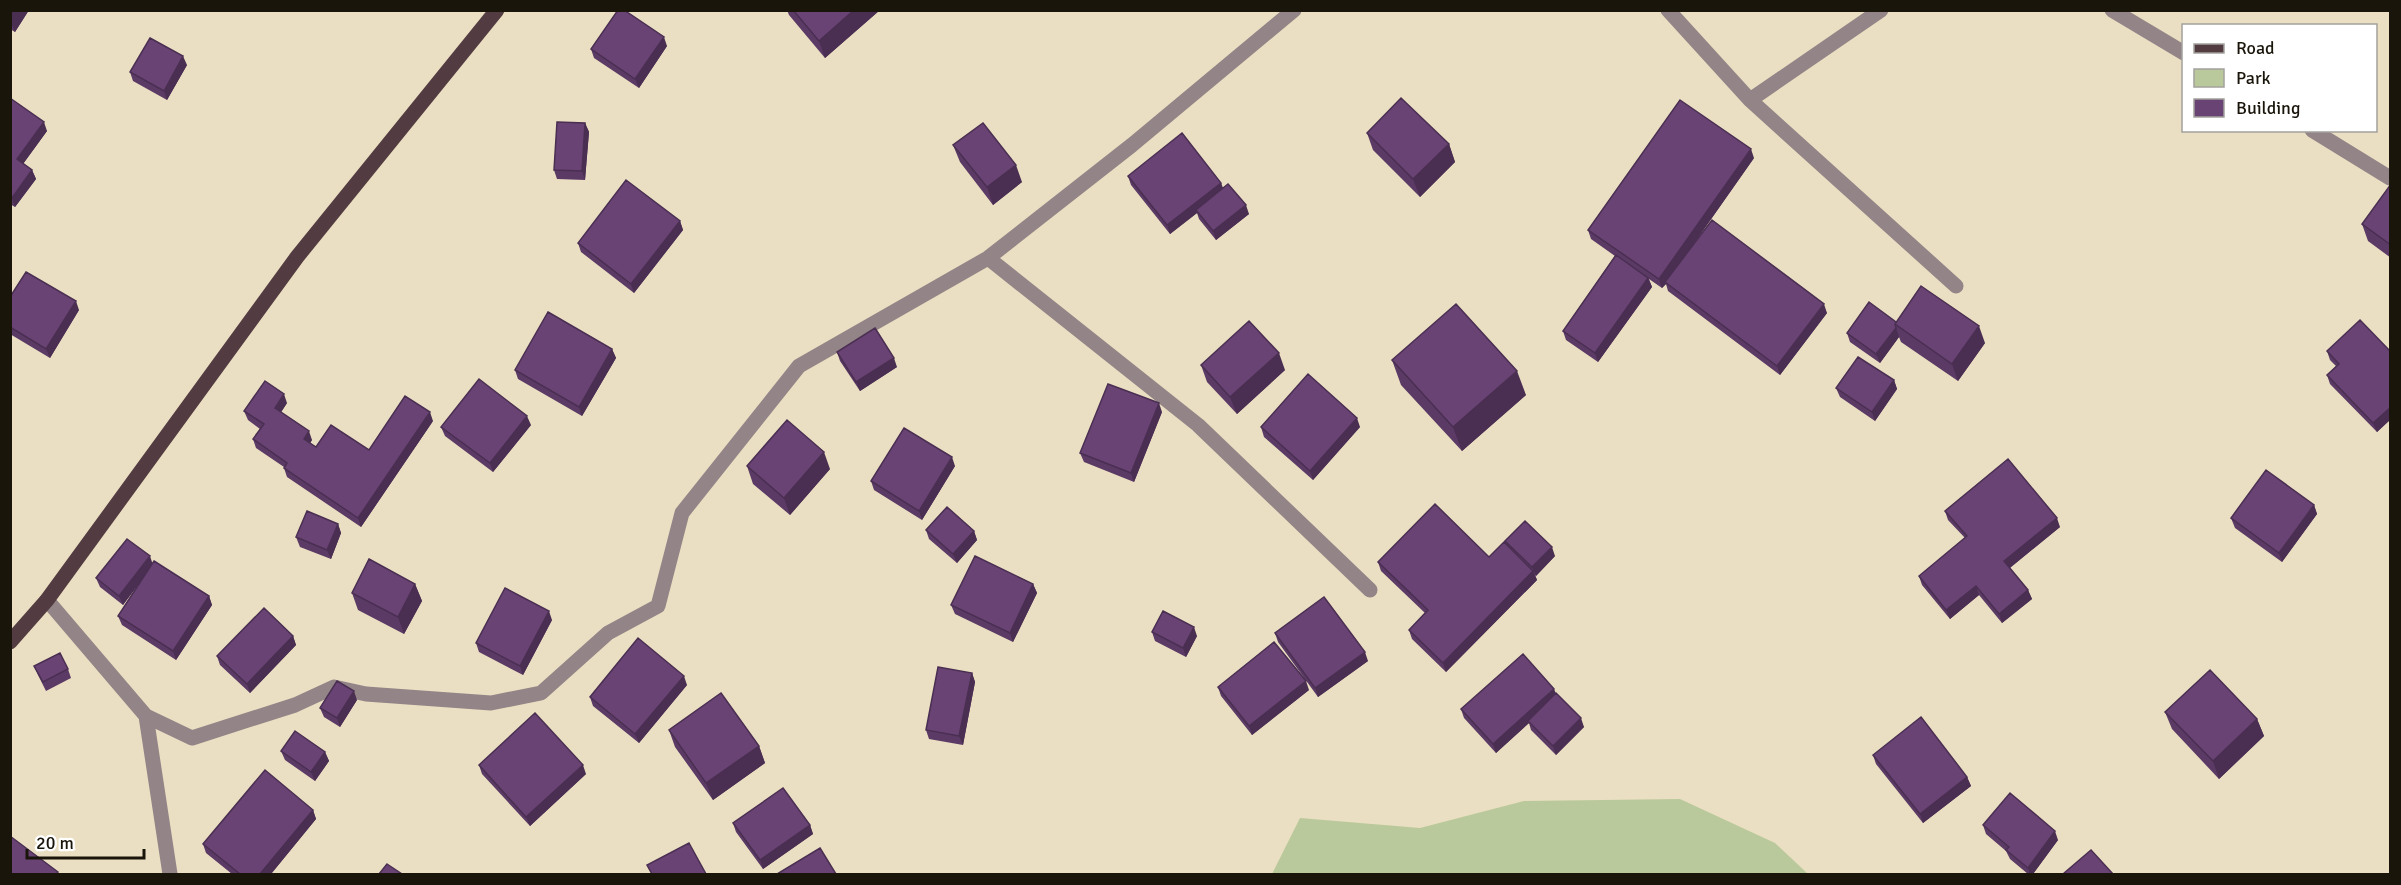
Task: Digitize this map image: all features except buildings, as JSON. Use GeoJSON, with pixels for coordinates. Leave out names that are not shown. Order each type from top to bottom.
{"type":"FeatureCollection","features":[{"type":"Feature","properties":{"kind":"main road"},"geometry":{"type":"LineString","coordinates":[[10,642],[47,600],[297,257],[497,10]]}},
{"type":"Feature","properties":{"kind":"street"},"geometry":{"type":"LineString","coordinates":[[47,600],[146,716],[192,738],[295,705],[334,687],[366,694],[491,703],[541,693],[608,633],[658,606],[682,513],[799,366],[988,258],[1132,145],[1294,10]]}},
{"type":"Feature","properties":{"kind":"street"},"geometry":{"type":"LineString","coordinates":[[1668,10],[1750,100],[1956,286]]}},
{"type":"Feature","properties":{"kind":"street"},"geometry":{"type":"LineString","coordinates":[[1750,100],[1881,10]]}},
{"type":"Feature","properties":{"kind":"street"},"geometry":{"type":"LineString","coordinates":[[2112,10],[2182,52]]}},
{"type":"Feature","properties":{"kind":"street"},"geometry":{"type":"LineString","coordinates":[[2315,132],[2391,178]]}},
{"type":"Feature","properties":{"kind":"street"},"geometry":{"type":"LineString","coordinates":[[988,258],[1198,425],[1370,590]]}},
{"type":"Feature","properties":{"kind":"street"},"geometry":{"type":"LineString","coordinates":[[146,716],[170,874]]}},
{"type":"Feature","properties":{"kind":"green space"},"geometry":{"type":"Polygon","coordinates":[[[1680,799],[1775,843],[1808,874],[1272,874],[1300,818],[1420,828],[1524,801],[1680,799]]]}}]}
